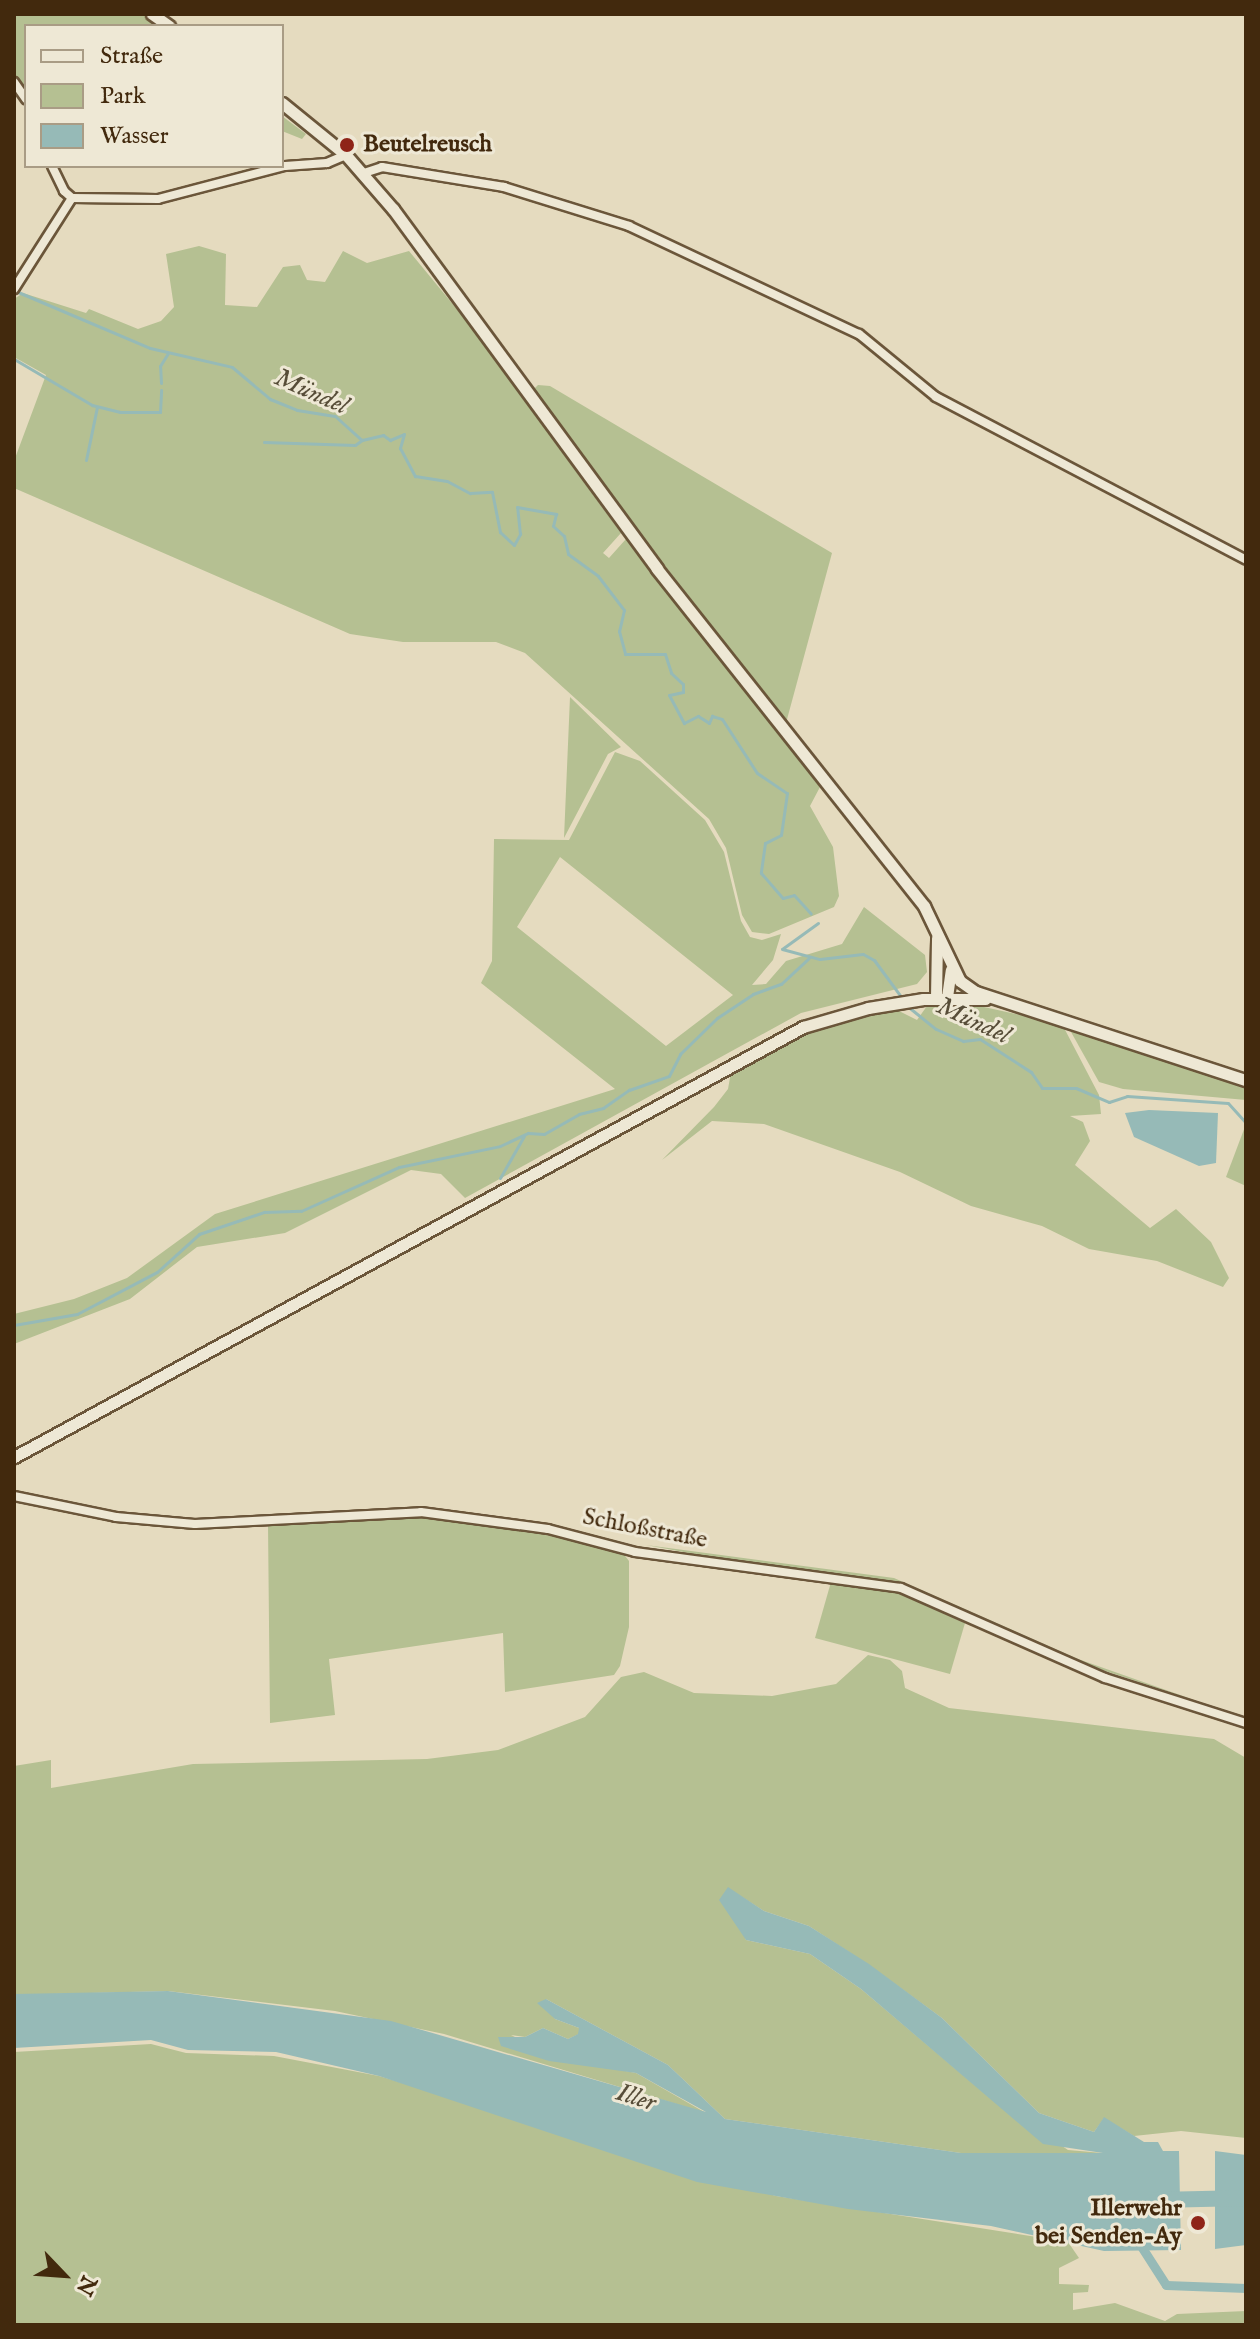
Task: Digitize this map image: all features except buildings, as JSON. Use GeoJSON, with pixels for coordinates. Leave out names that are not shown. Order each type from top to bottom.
{"type":"FeatureCollection","features":[{"type":"Feature","properties":{"kind":"main road"},"geometry":{"type":"LineString","coordinates":[[284,105],[364,173],[696,620],[906,883],[936,932],[951,970],[976,992],[1246,1080]]}},
{"type":"Feature","properties":{"kind":"main road"},"geometry":{"type":"LineString","coordinates":[[935,998],[936,932]]}},
{"type":"Feature","properties":{"kind":"main road"},"geometry":{"type":"LineString","coordinates":[[935,998],[951,970]]}},
{"type":"Feature","properties":{"kind":"main road"},"geometry":{"type":"LineString","coordinates":[[14,1457],[803,1027],[889,1004],[935,998],[998,1000]]}},
{"type":"Feature","properties":{"kind":"street"},"geometry":{"type":"LineString","coordinates":[[72,198],[187,195],[234,177],[327,163],[346,155]]}},
{"type":"Feature","properties":{"kind":"street"},"geometry":{"type":"LineString","coordinates":[[364,173],[382,167],[504,187],[629,226],[859,334],[936,397],[1246,560]]}},
{"type":"Feature","properties":{"kind":"street"},"geometry":{"type":"LineString","coordinates":[[53,168],[72,198]]}},
{"type":"Feature","properties":{"kind":"street"},"geometry":{"type":"LineString","coordinates":[[14,289],[72,198]]}},
{"type":"Feature","properties":{"kind":"street","name":"Schloßstraße"},"geometry":{"type":"LineString","coordinates":[[14,1496],[116,1517],[195,1524],[421,1512],[548,1529],[635,1552],[901,1588],[1105,1678],[1246,1723]]}},
{"type":"Feature","properties":{"kind":"green space"},"geometry":{"type":"Polygon","coordinates":[[[14,14],[144,14],[159,24],[24,24],[24,90],[14,75],[14,14]]]}},
{"type":"Feature","properties":{"kind":"green space"},"geometry":{"type":"Polygon","coordinates":[[[284,118],[306,134],[302,139],[284,132],[284,118]]]}},
{"type":"Feature","properties":{"kind":"green space"},"geometry":{"type":"Polygon","coordinates":[[[199,246],[226,254],[225,305],[257,307],[283,267],[300,265],[307,280],[325,282],[343,251],[367,263],[409,251],[465,319],[621,533],[603,553],[609,558],[626,539],[820,787],[810,806],[833,847],[839,896],[834,907],[769,934],[752,932],[742,915],[726,848],[709,819],[525,653],[496,642],[403,642],[350,634],[14,488],[14,461],[46,375],[14,357],[14,299],[23,293],[86,313],[89,309],[138,329],[161,321],[174,307],[166,254],[199,246]]]}},
{"type":"Feature","properties":{"kind":"green space"},"geometry":{"type":"Polygon","coordinates":[[[538,385],[550,386],[832,553],[786,723],[644,539],[534,389],[538,385]]]}},
{"type":"Feature","properties":{"kind":"green space"},"geometry":{"type":"Polygon","coordinates":[[[570,697],[621,747],[608,754],[564,838],[570,697]]]}},
{"type":"Feature","properties":{"kind":"green space"},"geometry":{"type":"Polygon","coordinates":[[[615,752],[640,761],[705,820],[724,852],[741,921],[750,937],[762,940],[781,934],[773,960],[752,985],[766,984],[786,961],[842,944],[864,907],[925,955],[927,972],[917,984],[801,1013],[465,1198],[441,1174],[411,1170],[285,1233],[197,1247],[130,1299],[14,1344],[14,1314],[74,1299],[127,1278],[215,1214],[615,1089],[481,983],[492,961],[494,839],[569,840],[615,752]],[[560,857],[517,927],[666,1046],[733,995],[560,857]]]}},
{"type":"Feature","properties":{"kind":"green space"},"geometry":{"type":"Polygon","coordinates":[[[927,1006],[984,1007],[1062,1024],[1099,1095],[1101,1114],[1070,1116],[1083,1122],[1090,1141],[1075,1165],[1150,1228],[1176,1209],[1211,1242],[1229,1278],[1223,1287],[1157,1261],[1089,1249],[1042,1226],[971,1206],[900,1172],[764,1124],[712,1121],[662,1160],[714,1107],[728,1089],[731,1072],[822,1026],[895,1009],[917,1020],[927,1006]]]}},
{"type":"Feature","properties":{"kind":"green space"},"geometry":{"type":"Polygon","coordinates":[[[1073,1026],[1231,1079],[1246,1087],[1246,1100],[1123,1089],[1099,1082],[1071,1032],[1073,1026]]]}},
{"type":"Feature","properties":{"kind":"green space"},"geometry":{"type":"Polygon","coordinates":[[[1246,1124],[1246,1186],[1226,1177],[1246,1124]]]}},
{"type":"Feature","properties":{"kind":"green space"},"geometry":{"type":"Polygon","coordinates":[[[359,1515],[426,1516],[520,1529],[622,1552],[629,1561],[629,1627],[620,1666],[614,1675],[505,1692],[503,1633],[329,1659],[335,1715],[270,1723],[268,1525],[359,1515]]]}},
{"type":"Feature","properties":{"kind":"green space"},"geometry":{"type":"Polygon","coordinates":[[[646,1545],[894,1578],[1078,1659],[1200,1702],[1078,1662],[898,1583],[780,1570],[646,1545]]]}},
{"type":"Feature","properties":{"kind":"green space"},"geometry":{"type":"Polygon","coordinates":[[[831,1582],[897,1592],[965,1623],[950,1674],[815,1638],[831,1582]]]}},
{"type":"Feature","properties":{"kind":"green space"},"geometry":{"type":"Polygon","coordinates":[[[868,1655],[890,1660],[902,1671],[905,1688],[949,1708],[1214,1739],[1246,1758],[1246,2138],[1181,2131],[1134,2136],[1104,2118],[1094,2132],[1039,2113],[942,2018],[869,1965],[809,1926],[764,1911],[728,1888],[746,1940],[810,1954],[861,1989],[990,2098],[1068,2150],[1114,2154],[961,2153],[725,2119],[668,2065],[546,1999],[555,2019],[579,2028],[579,2034],[568,2039],[543,2028],[525,2037],[511,2035],[557,2058],[636,2073],[706,2113],[444,2034],[335,2011],[168,1991],[14,1995],[14,1766],[51,1760],[51,1788],[193,1764],[427,1759],[498,1750],[585,1717],[621,1677],[644,1672],[694,1693],[772,1696],[836,1684],[868,1655]]]}},
{"type":"Feature","properties":{"kind":"green space"},"geometry":{"type":"Polygon","coordinates":[[[151,2044],[186,2053],[274,2056],[379,2076],[776,2196],[1068,2242],[1079,2258],[1059,2268],[1059,2284],[1089,2285],[1088,2292],[1073,2293],[1073,2310],[1115,2303],[1165,2321],[1177,2314],[1246,2311],[1246,2325],[14,2325],[14,2052],[151,2044]]]}},
{"type":"Feature","properties":{"kind":"water"},"geometry":{"type":"Polygon","coordinates":[[[1149,1110],[1218,1113],[1216,1163],[1199,1166],[1134,1137],[1125,1113],[1149,1110]]]}},
{"type":"Feature","properties":{"kind":"water"},"geometry":{"type":"Polygon","coordinates":[[[728,1887],[764,1911],[809,1926],[869,1964],[942,2018],[1039,2113],[1094,2132],[1104,2117],[1144,2142],[1158,2142],[1163,2151],[1179,2151],[1181,2250],[1104,2251],[991,2226],[848,2209],[697,2182],[379,2076],[276,2052],[188,2050],[151,2040],[14,2048],[14,1994],[168,1991],[391,2021],[706,2112],[636,2073],[549,2061],[501,2046],[498,2037],[525,2037],[543,2028],[568,2039],[578,2034],[579,2028],[555,2019],[537,2003],[546,1999],[668,2065],[725,2119],[961,2153],[1103,2153],[1043,2144],[861,1989],[810,1954],[746,1940],[719,1900],[728,1887]]]}},
{"type":"Feature","properties":{"kind":"water"},"geometry":{"type":"Polygon","coordinates":[[[1215,2151],[1246,2155],[1246,2245],[1215,2249],[1215,2151]]]}},
{"type":"Feature","properties":{"kind":"waterway","name":"Mündel"},"geometry":{"type":"LineString","coordinates":[[18,292],[150,348],[232,367],[270,399],[297,410],[335,416],[362,440],[383,435],[390,440],[404,434],[400,448],[415,476],[447,481],[470,493],[492,492],[500,532],[514,545],[520,534],[517,507],[556,514],[553,526],[564,536],[568,554],[598,576],[624,610],[619,631],[625,654],[665,654],[671,673],[683,684],[683,692],[669,695],[684,723],[698,716],[709,723],[712,716],[722,719],[757,773],[787,793],[781,835],[765,843],[761,873],[783,898],[794,895],[811,914]]}},
{"type":"Feature","properties":{"kind":"waterway"},"geometry":{"type":"LineString","coordinates":[[161,383],[160,366],[168,353]]}},
{"type":"Feature","properties":{"kind":"waterway"},"geometry":{"type":"LineString","coordinates":[[14,359],[92,405],[120,412],[160,412],[161,390]]}},
{"type":"Feature","properties":{"kind":"waterway"},"geometry":{"type":"LineString","coordinates":[[86,460],[97,407]]}},
{"type":"Feature","properties":{"kind":"waterway"},"geometry":{"type":"LineString","coordinates":[[264,442],[355,445],[362,440]]}},
{"type":"Feature","properties":{"kind":"waterway","name":"Mündel"},"geometry":{"type":"LineString","coordinates":[[818,923],[782,949],[820,959],[863,954],[874,960],[902,998]]}},
{"type":"Feature","properties":{"kind":"waterway"},"geometry":{"type":"LineString","coordinates":[[14,1325],[77,1314],[157,1272],[199,1234],[264,1212],[301,1211],[399,1167],[500,1146],[528,1133],[544,1134],[579,1114],[603,1108],[629,1090],[669,1076],[680,1054],[717,1018],[753,994],[781,984],[809,958]]}},
{"type":"Feature","properties":{"kind":"waterway","name":"Mündel"},"geometry":{"type":"LineString","coordinates":[[906,1005],[936,1029],[963,1041],[980,1039],[1031,1072],[1042,1088],[1076,1088],[1109,1102],[1127,1096],[1228,1103],[1246,1123]]}},
{"type":"Feature","properties":{"kind":"waterway"},"geometry":{"type":"LineString","coordinates":[[500,1178],[524,1136]]}},
{"type":"Feature","properties":{"kind":"waterway","name":"Iller"},"geometry":{"type":"LineString","coordinates":[[1157,2200],[1246,2198]]}},
{"type":"Feature","properties":{"kind":"waterway"},"geometry":{"type":"LineString","coordinates":[[1141,2246],[1166,2285],[1246,2288]]}},
{"type":"Feature","properties":{"kind":"place","name":"Beutelreusch"},"geometry":{"type":"Point","coordinates":[347,145]}},
{"type":"Feature","properties":{"kind":"place","name":"Illerwehr bei Senden-Ay"},"geometry":{"type":"Point","coordinates":[1198,2223]}}]}
